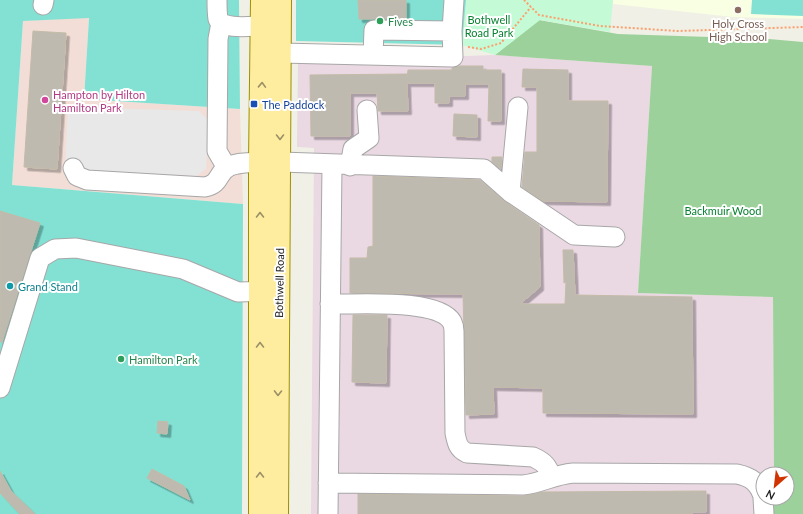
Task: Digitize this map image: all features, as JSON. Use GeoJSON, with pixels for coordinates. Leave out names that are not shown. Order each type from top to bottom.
{"type":"FeatureCollection","features":[{"type":"Feature","properties":{"kind":"main road","name":"Bothwell Road"},"geometry":{"type":"LineString","coordinates":[[262,0],[262,26],[271,53]]}},
{"type":"Feature","properties":{"kind":"main road","name":"Bothwell Road"},"geometry":{"type":"LineString","coordinates":[[277,514],[270,291],[270,162],[271,53],[280,0]]}},
{"type":"Feature","properties":{"kind":"main road","name":"Bothwell Road"},"geometry":{"type":"LineString","coordinates":[[260,514],[270,291]]}},
{"type":"Feature","properties":{"kind":"street"},"geometry":{"type":"LineString","coordinates":[[217,0],[218,18],[221,23],[227,26],[262,26]]}},
{"type":"Feature","properties":{"kind":"street"},"geometry":{"type":"LineString","coordinates":[[271,53],[453,57],[452,38],[454,0]]}},
{"type":"Feature","properties":{"kind":"street"},"geometry":{"type":"LineString","coordinates":[[221,23],[218,39],[217,151],[227,168]]}},
{"type":"Feature","properties":{"kind":"street"},"geometry":{"type":"LineString","coordinates":[[373,55],[374,30],[452,38]]}},
{"type":"Feature","properties":{"kind":"street"},"geometry":{"type":"LineString","coordinates":[[510,192],[514,167],[518,107]]}},
{"type":"Feature","properties":{"kind":"street"},"geometry":{"type":"LineString","coordinates":[[328,514],[330,304],[341,165],[353,149],[369,138],[367,110]]}},
{"type":"Feature","properties":{"kind":"street"},"geometry":{"type":"LineString","coordinates":[[73,168],[77,176],[87,180],[205,187],[216,182],[227,168],[238,163],[270,162],[484,169],[510,192],[574,235],[615,237]]}},
{"type":"Feature","properties":{"kind":"street"},"geometry":{"type":"LineString","coordinates":[[0,388],[40,258],[55,249],[76,248],[183,269],[238,292],[270,291]]}},
{"type":"Feature","properties":{"kind":"street"},"geometry":{"type":"LineString","coordinates":[[330,304],[402,304],[433,309],[444,314],[452,322],[454,331],[455,433],[457,445],[461,450],[473,454],[533,457],[542,461],[549,468],[551,477]]}},
{"type":"Feature","properties":{"kind":"street"},"geometry":{"type":"LineString","coordinates":[[328,483],[523,485],[537,484],[558,474],[573,473],[737,474],[749,477],[755,481]]}},
{"type":"Feature","properties":{"kind":"path"},"geometry":{"type":"LineString","coordinates":[[524,0],[539,15],[600,26],[678,31],[803,26]]}},
{"type":"Feature","properties":{"kind":"path"},"geometry":{"type":"LineString","coordinates":[[452,38],[481,49],[502,43],[517,22],[531,7]]}},
{"type":"Feature","properties":{"kind":"shaded area","name":"Hamilton Park"},"geometry":{"type":"Polygon","coordinates":[[[0,0],[239,0],[240,109],[84,99],[89,18],[23,21],[12,185],[243,204],[242,514],[0,514],[0,0]]]}},
{"type":"Feature","properties":{"kind":"shaded area","name":"Fives"},"geometry":{"type":"Polygon","coordinates":[[[296,0],[466,0],[462,45],[296,41],[296,0]]]}},
{"type":"Feature","properties":{"kind":"shaded area","name":"Holy Cross High School"},"geometry":{"type":"Polygon","coordinates":[[[613,0],[803,0],[803,19],[733,17],[613,4],[613,0]]]}},
{"type":"Feature","properties":{"kind":"shaded area"},"geometry":{"type":"Polygon","coordinates":[[[752,0],[803,0],[803,16],[751,14],[752,0]]]}},
{"type":"Feature","properties":{"kind":"shaded area"},"geometry":{"type":"Polygon","coordinates":[[[89,17],[84,99],[240,109],[243,204],[12,185],[23,21],[89,17]]]}},
{"type":"Feature","properties":{"kind":"shaded area"},"geometry":{"type":"Polygon","coordinates":[[[495,55],[652,66],[638,293],[773,297],[774,466],[755,466],[755,506],[775,506],[775,514],[311,514],[314,148],[297,147],[298,62],[495,55]]]}},
{"type":"Feature","properties":{"kind":"shaded area"},"geometry":{"type":"Polygon","coordinates":[[[68,107],[199,111],[209,121],[206,169],[196,176],[65,169],[68,107]]]}},
{"type":"Feature","properties":{"kind":"green space","name":"Bothwell Road Park"},"geometry":{"type":"Polygon","coordinates":[[[466,0],[613,0],[610,32],[540,20],[495,55],[462,45],[466,0]]]}},
{"type":"Feature","properties":{"kind":"green space","name":"Backmuir Wood"},"geometry":{"type":"Polygon","coordinates":[[[539,20],[618,34],[769,39],[803,42],[803,514],[774,514],[774,506],[795,506],[795,466],[774,466],[773,297],[638,293],[652,66],[495,55],[539,20]]]}},
{"type":"Feature","properties":{"kind":"building"},"geometry":{"type":"Polygon","coordinates":[[[358,0],[406,0],[406,19],[359,19],[358,0]]]}},
{"type":"Feature","properties":{"kind":"building","name":"Hampton by Hilton Hamilton Park"},"geometry":{"type":"Polygon","coordinates":[[[33,31],[66,33],[57,169],[24,167],[33,31]]]}},
{"type":"Feature","properties":{"kind":"building"},"geometry":{"type":"Polygon","coordinates":[[[459,66],[483,66],[483,70],[501,70],[501,121],[488,121],[489,84],[465,84],[465,96],[449,96],[449,103],[435,103],[435,83],[407,83],[408,111],[378,111],[377,93],[350,93],[350,136],[311,136],[310,75],[407,74],[407,78],[408,70],[452,70],[452,68],[459,66]]]}},
{"type":"Feature","properties":{"kind":"building"},"geometry":{"type":"Polygon","coordinates":[[[523,69],[568,70],[568,101],[608,101],[607,202],[543,201],[522,187],[525,152],[537,152],[537,87],[522,87],[523,69]]]}},
{"type":"Feature","properties":{"kind":"building"},"geometry":{"type":"Polygon","coordinates":[[[454,114],[477,115],[477,137],[453,136],[454,114]]]}},
{"type":"Feature","properties":{"kind":"building"},"geometry":{"type":"Polygon","coordinates":[[[492,157],[502,157],[501,169],[492,162],[492,157]]]}},
{"type":"Feature","properties":{"kind":"building"},"geometry":{"type":"Polygon","coordinates":[[[373,176],[480,180],[504,201],[539,225],[540,287],[520,304],[565,304],[566,282],[564,283],[563,250],[573,250],[575,295],[692,297],[693,414],[543,413],[543,388],[493,387],[494,414],[466,415],[463,294],[350,293],[350,258],[367,258],[368,247],[373,246],[373,176]]]}},
{"type":"Feature","properties":{"kind":"building","name":"Grand Stand"},"geometry":{"type":"Polygon","coordinates":[[[0,211],[40,223],[2,342],[0,342],[0,211]]]}},
{"type":"Feature","properties":{"kind":"building"},"geometry":{"type":"Polygon","coordinates":[[[353,315],[387,315],[386,383],[352,382],[353,315]]]}},
{"type":"Feature","properties":{"kind":"building"},"geometry":{"type":"Polygon","coordinates":[[[158,421],[168,422],[167,434],[157,433],[158,421]]]}},
{"type":"Feature","properties":{"kind":"building"},"geometry":{"type":"Polygon","coordinates":[[[152,469],[184,486],[190,500],[147,478],[152,469]]]}},
{"type":"Feature","properties":{"kind":"building"},"geometry":{"type":"Polygon","coordinates":[[[0,471],[11,491],[35,514],[20,514],[0,493],[0,471]]]}},
{"type":"Feature","properties":{"kind":"building"},"geometry":{"type":"Polygon","coordinates":[[[706,491],[706,512],[692,512],[692,514],[358,514],[358,494],[523,496],[542,492],[706,491]]]}},
{"type":"Feature","properties":{"kind":"place","name":"Holy Cross High School"},"geometry":{"type":"Point","coordinates":[738,10]}},
{"type":"Feature","properties":{"kind":"place","name":"Fives"},"geometry":{"type":"Point","coordinates":[380,21]}},
{"type":"Feature","properties":{"kind":"place","name":"Hampton by Hilton Hamilton Park"},"geometry":{"type":"Point","coordinates":[45,100]}},
{"type":"Feature","properties":{"kind":"place","name":"The Paddock"},"geometry":{"type":"Point","coordinates":[254,104]}},
{"type":"Feature","properties":{"kind":"place","name":"Grand Stand"},"geometry":{"type":"Point","coordinates":[10,286]}},
{"type":"Feature","properties":{"kind":"place","name":"Hamilton Park"},"geometry":{"type":"Point","coordinates":[121,359]}}]}
